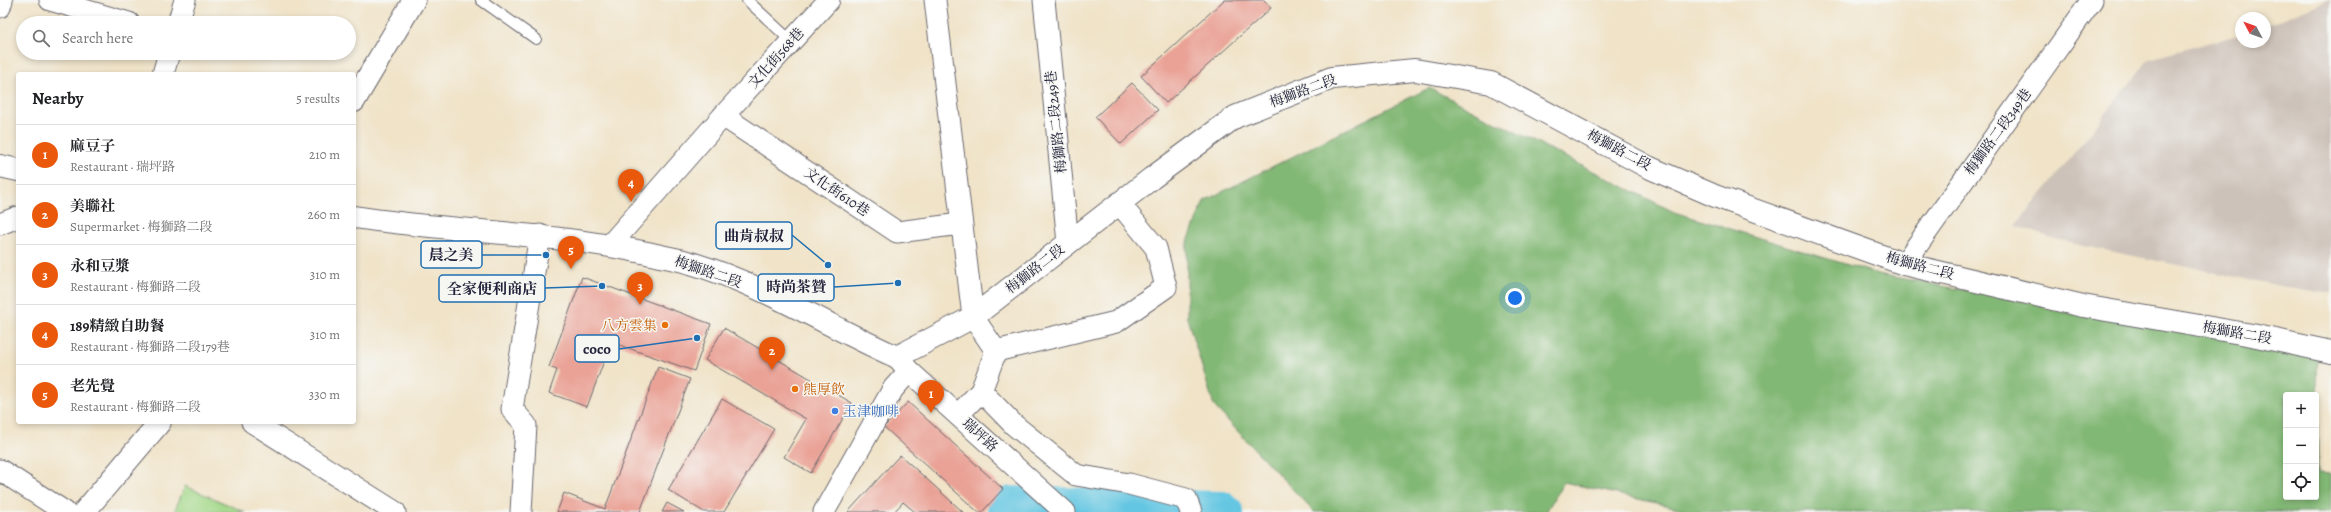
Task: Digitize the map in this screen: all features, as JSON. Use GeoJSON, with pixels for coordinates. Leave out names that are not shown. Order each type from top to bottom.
{"type":"FeatureCollection","features":[{"type":"Feature","properties":{"kind":"street"},"geometry":{"type":"LineString","coordinates":[[0,7],[2,0]]}},
{"type":"Feature","properties":{"kind":"street"},"geometry":{"type":"LineString","coordinates":[[50,0],[105,16]]}},
{"type":"Feature","properties":{"kind":"street"},"geometry":{"type":"LineString","coordinates":[[180,16],[185,0]]}},
{"type":"Feature","properties":{"kind":"street"},"geometry":{"type":"LineString","coordinates":[[356,98],[414,0]]}},
{"type":"Feature","properties":{"kind":"street","name":"文化街568巷"},"geometry":{"type":"LineString","coordinates":[[610,245],[723,116],[829,0]]}},
{"type":"Feature","properties":{"kind":"street","name":"梅獅路二段249巷"},"geometry":{"type":"LineString","coordinates":[[1044,0],[1068,243]]}},
{"type":"Feature","properties":{"kind":"street","name":"梅獅路二段349巷"},"geometry":{"type":"LineString","coordinates":[[1904,264],[2092,0]]}},
{"type":"Feature","properties":{"kind":"street"},"geometry":{"type":"LineString","coordinates":[[936,4],[973,317],[996,351]]}},
{"type":"Feature","properties":{"kind":"street"},"geometry":{"type":"LineString","coordinates":[[164,72],[168,60]]}},
{"type":"Feature","properties":{"kind":"street","name":"梅獅路二段"},"geometry":{"type":"LineString","coordinates":[[356,217],[540,235],[610,245],[694,264],[783,299],[903,364],[973,317],[1119,203],[1235,117],[1332,78],[1415,70],[1491,83],[1648,167],[1715,196],[1904,264],[2083,306],[2252,335],[2331,352]]}},
{"type":"Feature","properties":{"kind":"street","name":"文化街610巷"},"geometry":{"type":"LineString","coordinates":[[723,116],[897,232],[961,224]]}},
{"type":"Feature","properties":{"kind":"street"},"geometry":{"type":"LineString","coordinates":[[0,166],[16,170]]}},
{"type":"Feature","properties":{"kind":"street"},"geometry":{"type":"LineString","coordinates":[[996,351],[1116,322],[1166,287],[1156,248],[1119,203]]}},
{"type":"Feature","properties":{"kind":"street"},"geometry":{"type":"LineString","coordinates":[[0,224],[16,218]]}},
{"type":"Feature","properties":{"kind":"street"},"geometry":{"type":"LineString","coordinates":[[521,512],[526,425],[512,409],[540,235]]}},
{"type":"Feature","properties":{"kind":"street"},"geometry":{"type":"LineString","coordinates":[[958,415],[981,392],[996,351]]}},
{"type":"Feature","properties":{"kind":"street"},"geometry":{"type":"LineString","coordinates":[[824,512],[893,389],[903,364]]}},
{"type":"Feature","properties":{"kind":"street","name":"瑞坪路"},"geometry":{"type":"LineString","coordinates":[[903,364],[1063,510]]}},
{"type":"Feature","properties":{"kind":"street"},"geometry":{"type":"LineString","coordinates":[[981,392],[1014,425],[1076,475],[1129,484],[1188,506]]}},
{"type":"Feature","properties":{"kind":"street"},"geometry":{"type":"LineString","coordinates":[[84,512],[158,424]]}},
{"type":"Feature","properties":{"kind":"street"},"geometry":{"type":"LineString","coordinates":[[255,424],[395,512]]}},
{"type":"Feature","properties":{"kind":"street"},"geometry":{"type":"LineString","coordinates":[[0,470],[65,512]]}},
{"type":"Feature","properties":{"kind":"lane"},"geometry":{"type":"LineString","coordinates":[[481,0],[536,39]]}},
{"type":"Feature","properties":{"kind":"lane"},"geometry":{"type":"LineString","coordinates":[[747,0],[791,42]]}},
{"type":"Feature","properties":{"kind":"shaded area"},"geometry":{"type":"Polygon","coordinates":[[[2331,0],[2331,292],[2305,291],[2065,242],[2016,226],[2149,59],[2235,36],[2235,48],[2271,48],[2271,24],[2331,0]]]}},
{"type":"Feature","properties":{"kind":"green space"},"geometry":{"type":"Polygon","coordinates":[[[1429,88],[1674,212],[1878,274],[2317,356],[2317,392],[2283,392],[2283,500],[2319,500],[2319,473],[2331,474],[2331,512],[1695,512],[1564,482],[1546,512],[1314,512],[1214,406],[1187,318],[1187,244],[1204,201],[1429,88]]]}},
{"type":"Feature","properties":{"kind":"green space"},"geometry":{"type":"Polygon","coordinates":[[[185,486],[245,512],[174,512],[185,486]]]}},
{"type":"Feature","properties":{"kind":"building"},"geometry":{"type":"Polygon","coordinates":[[[1224,0],[1264,0],[1271,8],[1166,103],[1141,76],[1224,0]]]}},
{"type":"Feature","properties":{"kind":"building"},"geometry":{"type":"Polygon","coordinates":[[[1132,83],[1158,110],[1121,144],[1095,117],[1132,83]]]}},
{"type":"Feature","properties":{"kind":"building"},"geometry":{"type":"Polygon","coordinates":[[[582,277],[711,324],[694,371],[611,342],[587,407],[549,393],[557,370],[549,367],[582,277]]]}},
{"type":"Feature","properties":{"kind":"building"},"geometry":{"type":"Polygon","coordinates":[[[724,328],[852,403],[811,473],[784,457],[806,419],[705,360],[724,328]]]}},
{"type":"Feature","properties":{"kind":"building"},"geometry":{"type":"Polygon","coordinates":[[[658,367],[690,379],[640,512],[557,512],[564,493],[605,509],[658,367]]]}},
{"type":"Feature","properties":{"kind":"building"},"geometry":{"type":"Polygon","coordinates":[[[722,399],[774,429],[724,512],[704,512],[668,490],[722,399]]]}},
{"type":"Feature","properties":{"kind":"building"},"geometry":{"type":"Polygon","coordinates":[[[908,402],[1003,489],[982,512],[978,512],[884,427],[908,402]]]}},
{"type":"Feature","properties":{"kind":"building"},"geometry":{"type":"Polygon","coordinates":[[[900,455],[963,512],[915,512],[903,502],[894,512],[848,512],[900,455]]]}},
{"type":"Feature","properties":{"kind":"building"},"geometry":{"type":"Polygon","coordinates":[[[667,503],[684,512],[662,512],[667,503]]]}},
{"type":"Feature","properties":{"kind":"waterway"},"geometry":{"type":"LineString","coordinates":[[1004,512],[1012,503],[1222,508],[1227,512]]}},
{"type":"Feature","properties":{"kind":"place","name":"189精緻自助餐"},"geometry":{"type":"Point","coordinates":[631,202]}},
{"type":"Feature","properties":{"kind":"place","name":"晨之美"},"geometry":{"type":"Point","coordinates":[546,255]}},
{"type":"Feature","properties":{"kind":"place","name":"曲肯叔叔"},"geometry":{"type":"Point","coordinates":[828,265]}},
{"type":"Feature","properties":{"kind":"place","name":"老先覺"},"geometry":{"type":"Point","coordinates":[571,269]}},
{"type":"Feature","properties":{"kind":"place","name":"時尚茶贊"},"geometry":{"type":"Point","coordinates":[898,283]}},
{"type":"Feature","properties":{"kind":"place","name":"全家便利商店"},"geometry":{"type":"Point","coordinates":[602,286]}},
{"type":"Feature","properties":{"kind":"place","name":"永和豆漿"},"geometry":{"type":"Point","coordinates":[640,305]}},
{"type":"Feature","properties":{"kind":"place","name":"八方雲集"},"geometry":{"type":"Point","coordinates":[665,325]}},
{"type":"Feature","properties":{"kind":"place","name":"coco"},"geometry":{"type":"Point","coordinates":[697,338]}},
{"type":"Feature","properties":{"kind":"place","name":"美聯社"},"geometry":{"type":"Point","coordinates":[772,370]}},
{"type":"Feature","properties":{"kind":"place","name":"熊厚飲"},"geometry":{"type":"Point","coordinates":[795,389]}},
{"type":"Feature","properties":{"kind":"place","name":"玉津咖啡"},"geometry":{"type":"Point","coordinates":[835,411]}},
{"type":"Feature","properties":{"kind":"place","name":"麻豆子"},"geometry":{"type":"Point","coordinates":[931,413]}}]}
